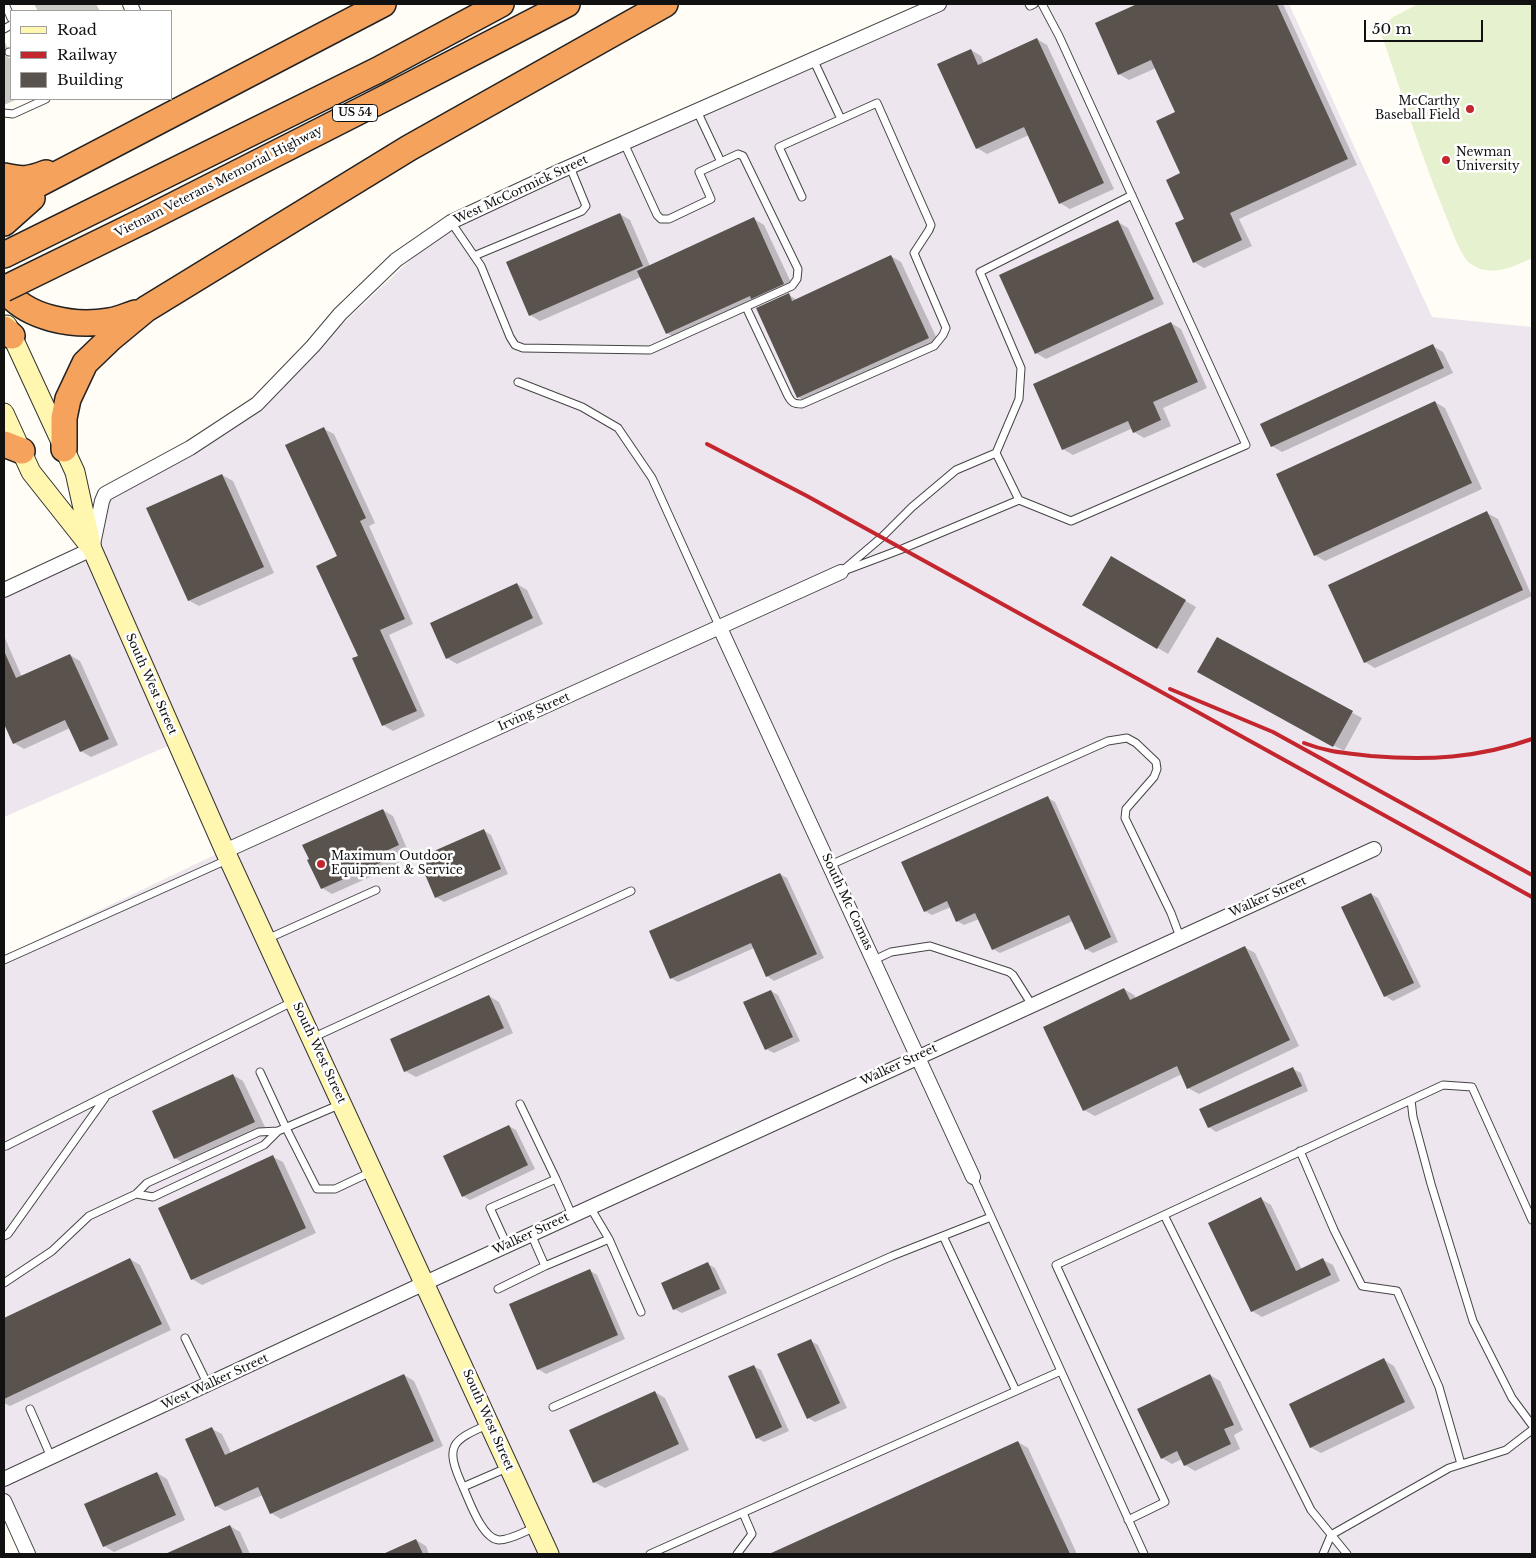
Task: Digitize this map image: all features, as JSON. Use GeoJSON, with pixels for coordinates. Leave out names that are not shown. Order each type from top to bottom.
{"type":"FeatureCollection","features":[{"type":"Feature","properties":{"kind":"highway"},"geometry":{"type":"LineString","coordinates":[[4,202],[115,144],[174,104],[383,4]]}},
{"type":"Feature","properties":{"kind":"highway","name":"US 54"},"geometry":{"type":"LineString","coordinates":[[4,255],[378,70],[501,4]]}},
{"type":"Feature","properties":{"kind":"highway","name":"Vietnam Veterans Memorial Highway"},"geometry":{"type":"LineString","coordinates":[[4,289],[404,89],[567,4]]}},
{"type":"Feature","properties":{"kind":"highway"},"geometry":{"type":"LineString","coordinates":[[64,449],[64,418],[68,400],[85,363],[146,309],[409,148],[665,4]]}},
{"type":"Feature","properties":{"kind":"highway"},"geometry":{"type":"LineString","coordinates":[[4,176],[24,180],[33,178],[115,144]]}},
{"type":"Feature","properties":{"kind":"highway"},"geometry":{"type":"LineString","coordinates":[[4,223],[64,171]]}},
{"type":"Feature","properties":{"kind":"highway"},"geometry":{"type":"LineString","coordinates":[[4,289],[17,301],[40,315]]}},
{"type":"Feature","properties":{"kind":"highway"},"geometry":{"type":"LineString","coordinates":[[4,305],[80,323],[111,321],[146,309]]}},
{"type":"Feature","properties":{"kind":"main road","name":"South West Street"},"geometry":{"type":"LineString","coordinates":[[6,328],[75,472],[92,549],[227,855],[549,1554]]}},
{"type":"Feature","properties":{"kind":"main road","name":"South West Street"},"geometry":{"type":"LineString","coordinates":[[4,413],[13,447],[92,549]]}},
{"type":"Feature","properties":{"kind":"street","name":"West McCormick Street"},"geometry":{"type":"LineString","coordinates":[[92,549],[105,494],[190,448],[257,404],[313,346],[340,314],[396,260],[451,222],[570,167],[939,4]]}},
{"type":"Feature","properties":{"kind":"street"},"geometry":{"type":"LineString","coordinates":[[4,590],[92,549]]}},
{"type":"Feature","properties":{"kind":"street","name":"Irving Street"},"geometry":{"type":"LineString","coordinates":[[227,855],[842,572]]}},
{"type":"Feature","properties":{"kind":"street","name":"South Mc Comas"},"geometry":{"type":"LineString","coordinates":[[720,628],[973,1177]]}},
{"type":"Feature","properties":{"kind":"street","name":"Walker Street"},"geometry":{"type":"LineString","coordinates":[[425,1283],[1374,849]]}},
{"type":"Feature","properties":{"kind":"street","name":"West Walker Street"},"geometry":{"type":"LineString","coordinates":[[4,1479],[425,1283]]}},
{"type":"Feature","properties":{"kind":"street"},"geometry":{"type":"LineString","coordinates":[[4,1501],[28,1554]]}},
{"type":"Feature","properties":{"kind":"lane"},"geometry":{"type":"LineString","coordinates":[[5,4],[10,16]]}},
{"type":"Feature","properties":{"kind":"lane"},"geometry":{"type":"LineString","coordinates":[[1029,4],[1030,6],[1034,4]]}},
{"type":"Feature","properties":{"kind":"lane"},"geometry":{"type":"LineString","coordinates":[[996,453],[1019,500],[1071,521],[1246,445],[1059,36],[1042,4]]}},
{"type":"Feature","properties":{"kind":"lane"},"geometry":{"type":"LineString","coordinates":[[813,60],[841,119]]}},
{"type":"Feature","properties":{"kind":"lane"},"geometry":{"type":"LineString","coordinates":[[4,113],[13,114],[44,100]]}},
{"type":"Feature","properties":{"kind":"lane"},"geometry":{"type":"LineString","coordinates":[[746,306],[788,396],[796,404],[802,404],[934,346],[943,335],[946,328],[914,253],[930,230],[931,225],[877,103],[779,147],[802,197]]}},
{"type":"Feature","properties":{"kind":"lane"},"geometry":{"type":"LineString","coordinates":[[697,111],[721,162]]}},
{"type":"Feature","properties":{"kind":"lane"},"geometry":{"type":"LineString","coordinates":[[451,222],[481,266],[510,337],[515,345],[523,348],[650,350],[792,286],[797,279],[798,270],[743,156],[738,154],[699,172],[711,199],[669,220],[662,219],[657,215],[624,143]]}},
{"type":"Feature","properties":{"kind":"lane"},"geometry":{"type":"LineString","coordinates":[[474,256],[582,212],[586,206],[570,167]]}},
{"type":"Feature","properties":{"kind":"lane"},"geometry":{"type":"LineString","coordinates":[[842,572],[882,537],[912,507],[956,470],[996,453],[1019,399],[1021,368],[980,272],[1132,195]]}},
{"type":"Feature","properties":{"kind":"lane"},"geometry":{"type":"LineString","coordinates":[[518,382],[582,407],[618,428],[652,478],[720,628]]}},
{"type":"Feature","properties":{"kind":"lane"},"geometry":{"type":"LineString","coordinates":[[842,572],[1019,500]]}},
{"type":"Feature","properties":{"kind":"lane"},"geometry":{"type":"LineString","coordinates":[[830,865],[1108,741],[1127,738],[1136,743],[1156,762],[1158,769],[1154,777],[1126,809],[1125,818],[1171,913],[1180,937]]}},
{"type":"Feature","properties":{"kind":"lane"},"geometry":{"type":"LineString","coordinates":[[4,960],[227,855]]}},
{"type":"Feature","properties":{"kind":"lane"},"geometry":{"type":"LineString","coordinates":[[266,939],[376,890]]}},
{"type":"Feature","properties":{"kind":"lane"},"geometry":{"type":"LineString","coordinates":[[312,1038],[631,891]]}},
{"type":"Feature","properties":{"kind":"lane"},"geometry":{"type":"LineString","coordinates":[[874,960],[891,952],[930,946],[1009,972],[1013,975],[1032,1005]]}},
{"type":"Feature","properties":{"kind":"lane"},"geometry":{"type":"LineString","coordinates":[[6,1146],[295,1001]]}},
{"type":"Feature","properties":{"kind":"lane"},"geometry":{"type":"LineString","coordinates":[[260,1072],[282,1130],[317,1189],[334,1189],[373,1171]]}},
{"type":"Feature","properties":{"kind":"lane"},"geometry":{"type":"LineString","coordinates":[[1128,1520],[1165,1502],[1056,1265],[1443,1085],[1472,1087],[1532,1220]]}},
{"type":"Feature","properties":{"kind":"lane"},"geometry":{"type":"LineString","coordinates":[[4,1236],[8,1234],[106,1096]]}},
{"type":"Feature","properties":{"kind":"lane"},"geometry":{"type":"LineString","coordinates":[[1411,1100],[1413,1117],[1429,1175],[1474,1321],[1512,1398],[1532,1425]]}},
{"type":"Feature","properties":{"kind":"lane"},"geometry":{"type":"LineString","coordinates":[[136,1194],[153,1197],[264,1145],[282,1130],[342,1103]]}},
{"type":"Feature","properties":{"kind":"lane"},"geometry":{"type":"LineString","coordinates":[[520,1104],[572,1215]]}},
{"type":"Feature","properties":{"kind":"lane"},"geometry":{"type":"LineString","coordinates":[[4,1283],[52,1251],[89,1216],[136,1194],[147,1183],[259,1132],[282,1130]]}},
{"type":"Feature","properties":{"kind":"lane"},"geometry":{"type":"LineString","coordinates":[[1300,1152],[1334,1230],[1362,1286],[1397,1291],[1439,1387],[1461,1464]]}},
{"type":"Feature","properties":{"kind":"lane"},"geometry":{"type":"LineString","coordinates":[[973,1177],[1144,1554]]}},
{"type":"Feature","properties":{"kind":"lane"},"geometry":{"type":"LineString","coordinates":[[507,1245],[490,1208],[556,1179]]}},
{"type":"Feature","properties":{"kind":"lane"},"geometry":{"type":"LineString","coordinates":[[590,1207],[608,1239],[641,1312]]}},
{"type":"Feature","properties":{"kind":"lane"},"geometry":{"type":"LineString","coordinates":[[1164,1215],[1311,1510],[1346,1554]]}},
{"type":"Feature","properties":{"kind":"lane"},"geometry":{"type":"LineString","coordinates":[[553,1407],[883,1260],[991,1217]]}},
{"type":"Feature","properties":{"kind":"lane"},"geometry":{"type":"LineString","coordinates":[[531,1234],[545,1266]]}},
{"type":"Feature","properties":{"kind":"lane"},"geometry":{"type":"LineString","coordinates":[[943,1236],[1016,1391]]}},
{"type":"Feature","properties":{"kind":"lane"},"geometry":{"type":"LineString","coordinates":[[498,1289],[608,1239]]}},
{"type":"Feature","properties":{"kind":"lane"},"geometry":{"type":"LineString","coordinates":[[186,1338],[208,1385]]}},
{"type":"Feature","properties":{"kind":"lane"},"geometry":{"type":"LineString","coordinates":[[650,1554],[1061,1371]]}},
{"type":"Feature","properties":{"kind":"lane"},"geometry":{"type":"LineString","coordinates":[[30,1409],[51,1457]]}},
{"type":"Feature","properties":{"kind":"lane"},"geometry":{"type":"LineString","coordinates":[[490,1424],[462,1436],[454,1448],[453,1466],[480,1523],[488,1535],[498,1540],[537,1527]]}},
{"type":"Feature","properties":{"kind":"lane"},"geometry":{"type":"LineString","coordinates":[[1323,1554],[1331,1535],[1449,1468],[1506,1450],[1532,1430]]}},
{"type":"Feature","properties":{"kind":"lane"},"geometry":{"type":"LineString","coordinates":[[463,1487],[509,1467]]}},
{"type":"Feature","properties":{"kind":"lane"},"geometry":{"type":"LineString","coordinates":[[737,1554],[752,1534],[743,1513]]}},
{"type":"Feature","properties":{"kind":"shaded area"},"geometry":{"type":"Polygon","coordinates":[[[935,4],[1289,4],[1432,317],[1532,327],[1532,1554],[28,1554],[4,1501],[4,956],[225,850],[177,742],[4,817],[4,590],[92,549],[102,501],[257,404],[451,222],[935,4]]]}},
{"type":"Feature","properties":{"kind":"green space","name":"McCarthy Baseball Field"},"geometry":{"type":"Polygon","coordinates":[[[1418,4],[1532,4],[1532,258],[1510,268],[1494,271],[1486,270],[1467,261],[1455,238],[1412,126],[1380,30],[1393,17],[1418,4]]]}},
{"type":"Feature","properties":{"kind":"building"},"geometry":{"type":"Polygon","coordinates":[[[1137,4],[1277,4],[1348,159],[1230,213],[1242,240],[1193,263],[1175,223],[1184,219],[1166,180],[1180,173],[1156,121],[1175,112],[1151,60],[1118,75],[1095,23],[1137,4]]]}},
{"type":"Feature","properties":{"kind":"building"},"geometry":{"type":"Polygon","coordinates":[[[1037,38],[1104,183],[1059,204],[1024,127],[976,149],[937,64],[971,49],[978,65],[1037,38]]]}},
{"type":"Feature","properties":{"kind":"building"},"geometry":{"type":"Polygon","coordinates":[[[620,213],[643,266],[529,316],[506,262],[620,213]]]}},
{"type":"Feature","properties":{"kind":"building"},"geometry":{"type":"Polygon","coordinates":[[[754,217],[784,284],[751,299],[750,296],[666,334],[637,271],[754,217]]]}},
{"type":"Feature","properties":{"kind":"building"},"geometry":{"type":"Polygon","coordinates":[[[1118,220],[1154,299],[1035,354],[999,275],[1118,220]]]}},
{"type":"Feature","properties":{"kind":"building"},"geometry":{"type":"Polygon","coordinates":[[[891,255],[929,338],[797,398],[756,308],[789,293],[792,301],[891,255]]]}},
{"type":"Feature","properties":{"kind":"building"},"geometry":{"type":"Polygon","coordinates":[[[1171,322],[1198,382],[1153,402],[1161,420],[1133,433],[1128,421],[1062,450],[1033,384],[1171,322]]]}},
{"type":"Feature","properties":{"kind":"building"},"geometry":{"type":"Polygon","coordinates":[[[1433,344],[1444,368],[1271,447],[1260,424],[1433,344]]]}},
{"type":"Feature","properties":{"kind":"building"},"geometry":{"type":"Polygon","coordinates":[[[1435,401],[1472,483],[1314,556],[1276,474],[1435,401]]]}},
{"type":"Feature","properties":{"kind":"building"},"geometry":{"type":"Polygon","coordinates":[[[324,427],[366,518],[360,521],[405,619],[380,630],[417,711],[382,726],[352,658],[358,656],[316,566],[337,556],[285,445],[324,427]]]}},
{"type":"Feature","properties":{"kind":"building"},"geometry":{"type":"Polygon","coordinates":[[[222,474],[264,567],[188,601],[146,508],[222,474]]]}},
{"type":"Feature","properties":{"kind":"building"},"geometry":{"type":"Polygon","coordinates":[[[1487,511],[1523,590],[1364,663],[1328,585],[1487,511]]]}},
{"type":"Feature","properties":{"kind":"building"},"geometry":{"type":"Polygon","coordinates":[[[1111,556],[1186,600],[1157,649],[1082,605],[1111,556]]]}},
{"type":"Feature","properties":{"kind":"building"},"geometry":{"type":"Polygon","coordinates":[[[517,583],[533,618],[446,659],[430,623],[517,583]]]}},
{"type":"Feature","properties":{"kind":"building"},"geometry":{"type":"Polygon","coordinates":[[[1217,637],[1353,711],[1333,747],[1197,672],[1217,637]]]}},
{"type":"Feature","properties":{"kind":"building"},"geometry":{"type":"Polygon","coordinates":[[[4,651],[16,678],[70,654],[109,739],[80,752],[65,720],[13,744],[4,724],[4,651]]]}},
{"type":"Feature","properties":{"kind":"building"},"geometry":{"type":"Polygon","coordinates":[[[1048,796],[1111,937],[1085,950],[1069,915],[992,950],[975,913],[956,922],[947,901],[924,912],[901,862],[1048,796]]]}},
{"type":"Feature","properties":{"kind":"building"},"geometry":{"type":"Polygon","coordinates":[[[383,809],[399,845],[386,851],[389,859],[321,889],[302,845],[383,809]]]}},
{"type":"Feature","properties":{"kind":"building"},"geometry":{"type":"Polygon","coordinates":[[[484,829],[501,869],[435,898],[418,858],[484,829]]]}},
{"type":"Feature","properties":{"kind":"building"},"geometry":{"type":"Polygon","coordinates":[[[780,873],[817,954],[766,977],[751,943],[670,979],[649,931],[780,873]]]}},
{"type":"Feature","properties":{"kind":"building"},"geometry":{"type":"Polygon","coordinates":[[[1371,893],[1414,983],[1384,997],[1341,907],[1371,893]]]}},
{"type":"Feature","properties":{"kind":"building"},"geometry":{"type":"Polygon","coordinates":[[[1245,946],[1290,1040],[1187,1089],[1177,1066],[1083,1111],[1043,1027],[1124,988],[1130,1000],[1245,946]]]}},
{"type":"Feature","properties":{"kind":"building"},"geometry":{"type":"Polygon","coordinates":[[[771,990],[793,1037],[765,1050],[743,1002],[771,990]]]}},
{"type":"Feature","properties":{"kind":"building"},"geometry":{"type":"Polygon","coordinates":[[[489,995],[504,1028],[404,1072],[390,1039],[489,995]]]}},
{"type":"Feature","properties":{"kind":"building"},"geometry":{"type":"Polygon","coordinates":[[[1293,1067],[1302,1086],[1208,1128],[1199,1109],[1293,1067]]]}},
{"type":"Feature","properties":{"kind":"building"},"geometry":{"type":"Polygon","coordinates":[[[233,1074],[255,1122],[174,1159],[152,1111],[233,1074]]]}},
{"type":"Feature","properties":{"kind":"building"},"geometry":{"type":"Polygon","coordinates":[[[509,1125],[528,1165],[462,1197],[443,1156],[509,1125]]]}},
{"type":"Feature","properties":{"kind":"building"},"geometry":{"type":"Polygon","coordinates":[[[273,1155],[306,1228],[191,1280],[158,1208],[273,1155]]]}},
{"type":"Feature","properties":{"kind":"building"},"geometry":{"type":"Polygon","coordinates":[[[1261,1197],[1296,1271],[1323,1258],[1331,1275],[1251,1312],[1208,1223],[1261,1197]]]}},
{"type":"Feature","properties":{"kind":"building"},"geometry":{"type":"Polygon","coordinates":[[[130,1258],[162,1324],[4,1399],[4,1318],[130,1258]]]}},
{"type":"Feature","properties":{"kind":"building"},"geometry":{"type":"Polygon","coordinates":[[[708,1262],[720,1289],[673,1310],[661,1283],[708,1262]]]}},
{"type":"Feature","properties":{"kind":"building"},"geometry":{"type":"Polygon","coordinates":[[[590,1269],[618,1335],[537,1370],[509,1304],[590,1269]]]}},
{"type":"Feature","properties":{"kind":"building"},"geometry":{"type":"Polygon","coordinates":[[[811,1339],[840,1403],[807,1419],[777,1354],[811,1339]]]}},
{"type":"Feature","properties":{"kind":"building"},"geometry":{"type":"Polygon","coordinates":[[[1384,1358],[1405,1402],[1310,1448],[1289,1404],[1384,1358]]]}},
{"type":"Feature","properties":{"kind":"building"},"geometry":{"type":"Polygon","coordinates":[[[754,1365],[782,1427],[756,1439],[728,1376],[754,1365]]]}},
{"type":"Feature","properties":{"kind":"building"},"geometry":{"type":"Polygon","coordinates":[[[404,1374],[434,1441],[270,1514],[258,1487],[215,1507],[185,1439],[212,1427],[225,1455],[404,1374]]]}},
{"type":"Feature","properties":{"kind":"building"},"geometry":{"type":"Polygon","coordinates":[[[1210,1374],[1234,1425],[1224,1429],[1231,1444],[1184,1466],[1177,1451],[1161,1459],[1137,1409],[1210,1374]]]}},
{"type":"Feature","properties":{"kind":"building"},"geometry":{"type":"Polygon","coordinates":[[[655,1391],[679,1444],[593,1483],[569,1430],[655,1391]]]}},
{"type":"Feature","properties":{"kind":"building"},"geometry":{"type":"Polygon","coordinates":[[[1018,1441],[1070,1554],[769,1554],[1018,1441]]]}},
{"type":"Feature","properties":{"kind":"building"},"geometry":{"type":"Polygon","coordinates":[[[157,1472],[176,1515],[103,1547],[84,1504],[157,1472]]]}},
{"type":"Feature","properties":{"kind":"building"},"geometry":{"type":"Polygon","coordinates":[[[230,1525],[243,1554],[165,1554],[230,1525]]]}},
{"type":"Feature","properties":{"kind":"building"},"geometry":{"type":"Polygon","coordinates":[[[416,1539],[423,1554],[383,1554],[416,1539]]]}},
{"type":"Feature","properties":{"kind":"railway"},"geometry":{"type":"LineString","coordinates":[[707,444],[807,496],[1532,897]]}},
{"type":"Feature","properties":{"kind":"railway"},"geometry":{"type":"LineString","coordinates":[[1170,689],[1273,732],[1532,875]]}},
{"type":"Feature","properties":{"kind":"railway"},"geometry":{"type":"LineString","coordinates":[[1304,743],[1353,754],[1432,758],[1472,754],[1532,739]]}},
{"type":"Feature","properties":{"kind":"place","name":"McCarthy Baseball Field"},"geometry":{"type":"Point","coordinates":[1470,109]}},
{"type":"Feature","properties":{"kind":"place","name":"Newman University"},"geometry":{"type":"Point","coordinates":[1446,160]}},
{"type":"Feature","properties":{"kind":"place","name":"Maximum Outdoor Equipment & Service"},"geometry":{"type":"Point","coordinates":[321,864]}}]}
